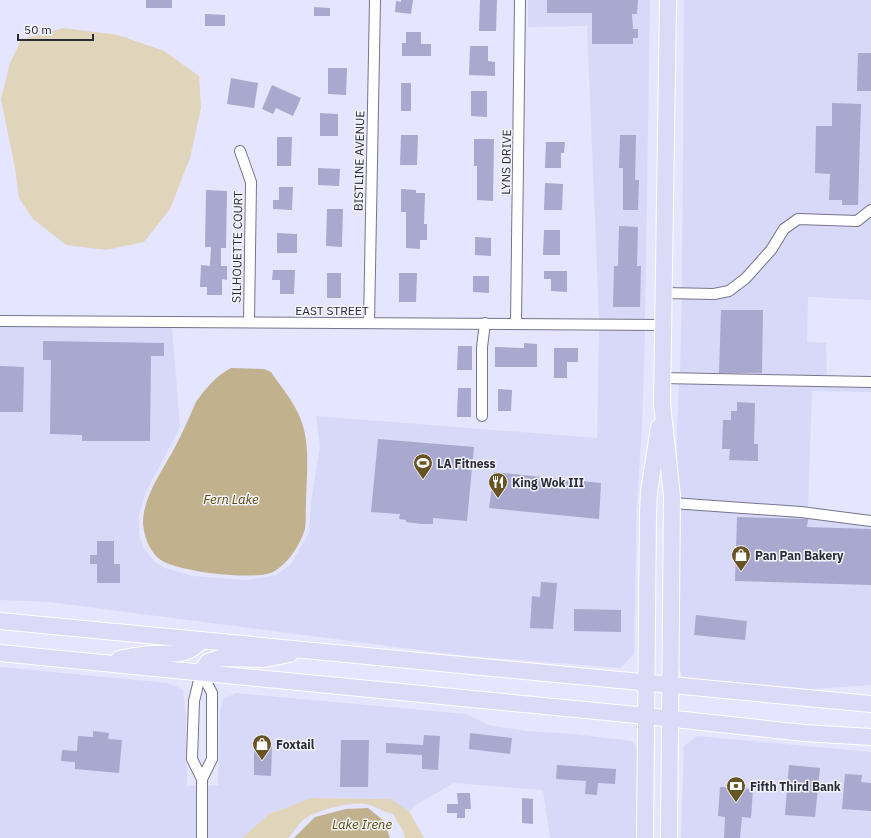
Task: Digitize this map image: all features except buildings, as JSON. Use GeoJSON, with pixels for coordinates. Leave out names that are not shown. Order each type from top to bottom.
{"type":"FeatureCollection","features":[{"type":"Feature","properties":{"kind":"main road"},"geometry":{"type":"LineString","coordinates":[[668,0],[662,404],[672,503],[669,838]]}},
{"type":"Feature","properties":{"kind":"main road"},"geometry":{"type":"LineString","coordinates":[[645,838],[649,492],[662,404]]}},
{"type":"Feature","properties":{"kind":"main road"},"geometry":{"type":"LineString","coordinates":[[0,621],[871,704]]}},
{"type":"Feature","properties":{"kind":"main road"},"geometry":{"type":"LineString","coordinates":[[96,662],[152,654],[181,654],[196,647],[202,640]]}},
{"type":"Feature","properties":{"kind":"main road"},"geometry":{"type":"LineString","coordinates":[[201,672],[208,662],[220,658],[264,659],[307,651]]}},
{"type":"Feature","properties":{"kind":"main road"},"geometry":{"type":"LineString","coordinates":[[0,653],[671,718],[804,733],[871,738]]}},
{"type":"Feature","properties":{"kind":"street","name":"BISTLINE AVENUE"},"geometry":{"type":"LineString","coordinates":[[369,323],[375,0]]}},
{"type":"Feature","properties":{"kind":"street","name":"LYNS DRIVE"},"geometry":{"type":"LineString","coordinates":[[516,324],[520,0]]}},
{"type":"Feature","properties":{"kind":"street","name":"SILHOUETTE COURT"},"geometry":{"type":"LineString","coordinates":[[240,151],[251,182],[248,322]]}},
{"type":"Feature","properties":{"kind":"street"},"geometry":{"type":"LineString","coordinates":[[664,293],[714,294],[729,291],[746,278],[771,250],[784,229],[798,219],[858,221],[871,210]]}},
{"type":"Feature","properties":{"kind":"street","name":"EAST STREET"},"geometry":{"type":"LineString","coordinates":[[0,321],[664,325]]}},
{"type":"Feature","properties":{"kind":"street"},"geometry":{"type":"LineString","coordinates":[[482,416],[482,347],[485,323]]}},
{"type":"Feature","properties":{"kind":"street"},"geometry":{"type":"LineString","coordinates":[[662,378],[871,382]]}},
{"type":"Feature","properties":{"kind":"street"},"geometry":{"type":"LineString","coordinates":[[672,503],[801,512],[871,521]]}},
{"type":"Feature","properties":{"kind":"street"},"geometry":{"type":"LineString","coordinates":[[201,672],[194,701],[192,759],[202,779],[202,838]]}},
{"type":"Feature","properties":{"kind":"street"},"geometry":{"type":"LineString","coordinates":[[201,672],[212,692],[212,759],[202,779]]}},
{"type":"Feature","properties":{"kind":"shaded area"},"geometry":{"type":"Polygon","coordinates":[[[528,0],[650,0],[645,320],[599,319],[587,26],[528,27],[528,0]]]}},
{"type":"Feature","properties":{"kind":"shaded area"},"geometry":{"type":"Polygon","coordinates":[[[684,0],[871,0],[871,204],[855,216],[794,215],[779,227],[766,247],[742,274],[727,286],[713,289],[682,288],[684,0]]]}},
{"type":"Feature","properties":{"kind":"shaded area"},"geometry":{"type":"Polygon","coordinates":[[[63,28],[118,35],[164,51],[199,76],[201,108],[190,158],[170,209],[144,242],[106,250],[66,245],[33,219],[19,198],[15,168],[1,99],[10,63],[21,40],[63,28]]]}},
{"type":"Feature","properties":{"kind":"shaded area"},"geometry":{"type":"Polygon","coordinates":[[[871,217],[871,300],[808,297],[807,342],[826,343],[827,375],[871,377],[680,374],[682,298],[713,299],[733,295],[751,281],[776,253],[789,233],[800,224],[857,226],[871,217]]]}},
{"type":"Feature","properties":{"kind":"shaded area"},"geometry":{"type":"Polygon","coordinates":[[[0,326],[172,327],[180,427],[145,494],[139,515],[139,534],[144,549],[155,562],[165,568],[193,576],[246,580],[276,575],[291,564],[309,533],[311,502],[320,446],[316,416],[597,438],[599,330],[645,330],[642,428],[637,501],[634,654],[620,668],[458,655],[49,602],[0,600],[0,326]]]}},
{"type":"Feature","properties":{"kind":"shaded area"},"geometry":{"type":"Polygon","coordinates":[[[679,384],[871,388],[871,392],[812,391],[808,507],[678,498],[677,434],[679,384]]]}},
{"type":"Feature","properties":{"kind":"shaded area"},"geometry":{"type":"Polygon","coordinates":[[[678,508],[801,517],[871,526],[871,685],[785,691],[684,679],[679,668],[678,508]]]}},
{"type":"Feature","properties":{"kind":"shaded area"},"geometry":{"type":"Polygon","coordinates":[[[0,667],[168,683],[183,690],[186,716],[187,786],[196,786],[196,838],[0,838],[0,667]]]}},
{"type":"Feature","properties":{"kind":"shaded area"},"geometry":{"type":"Polygon","coordinates":[[[236,693],[466,714],[488,725],[527,731],[573,734],[632,741],[638,751],[637,838],[550,838],[543,790],[454,783],[417,804],[409,811],[391,799],[311,798],[269,814],[242,838],[208,838],[208,786],[218,785],[220,712],[223,699],[236,693]]]}},
{"type":"Feature","properties":{"kind":"shaded area"},"geometry":{"type":"Polygon","coordinates":[[[697,736],[871,752],[871,838],[681,838],[684,746],[697,736]]]}},
{"type":"Feature","properties":{"kind":"shaded area"},"geometry":{"type":"Polygon","coordinates":[[[311,798],[391,799],[409,811],[424,838],[405,838],[403,831],[393,814],[370,805],[355,804],[334,807],[307,817],[288,838],[242,838],[269,814],[311,798]]]}},
{"type":"Feature","properties":{"kind":"water","name":"Fern Lake"},"geometry":{"type":"Polygon","coordinates":[[[231,368],[264,369],[271,372],[292,401],[301,420],[306,441],[307,473],[305,529],[296,549],[288,560],[278,569],[264,575],[250,576],[215,574],[196,571],[167,563],[158,558],[152,551],[146,538],[143,523],[146,504],[150,494],[177,443],[196,402],[211,383],[231,368]]]}},
{"type":"Feature","properties":{"kind":"water","name":"Lake Irene"},"geometry":{"type":"Polygon","coordinates":[[[368,808],[384,821],[390,838],[294,838],[315,817],[346,809],[368,808]]]}},
{"type":"Feature","properties":{"kind":"place","name":"LA Fitness"},"geometry":{"type":"Point","coordinates":[423,480]}},
{"type":"Feature","properties":{"kind":"place","name":"King Wok III"},"geometry":{"type":"Point","coordinates":[498,499]}},
{"type":"Feature","properties":{"kind":"place","name":"Pan Pan Bakery"},"geometry":{"type":"Point","coordinates":[741,572]}},
{"type":"Feature","properties":{"kind":"place","name":"Foxtail"},"geometry":{"type":"Point","coordinates":[262,761]}},
{"type":"Feature","properties":{"kind":"place","name":"Fifth Third Bank"},"geometry":{"type":"Point","coordinates":[736,803]}}]}
